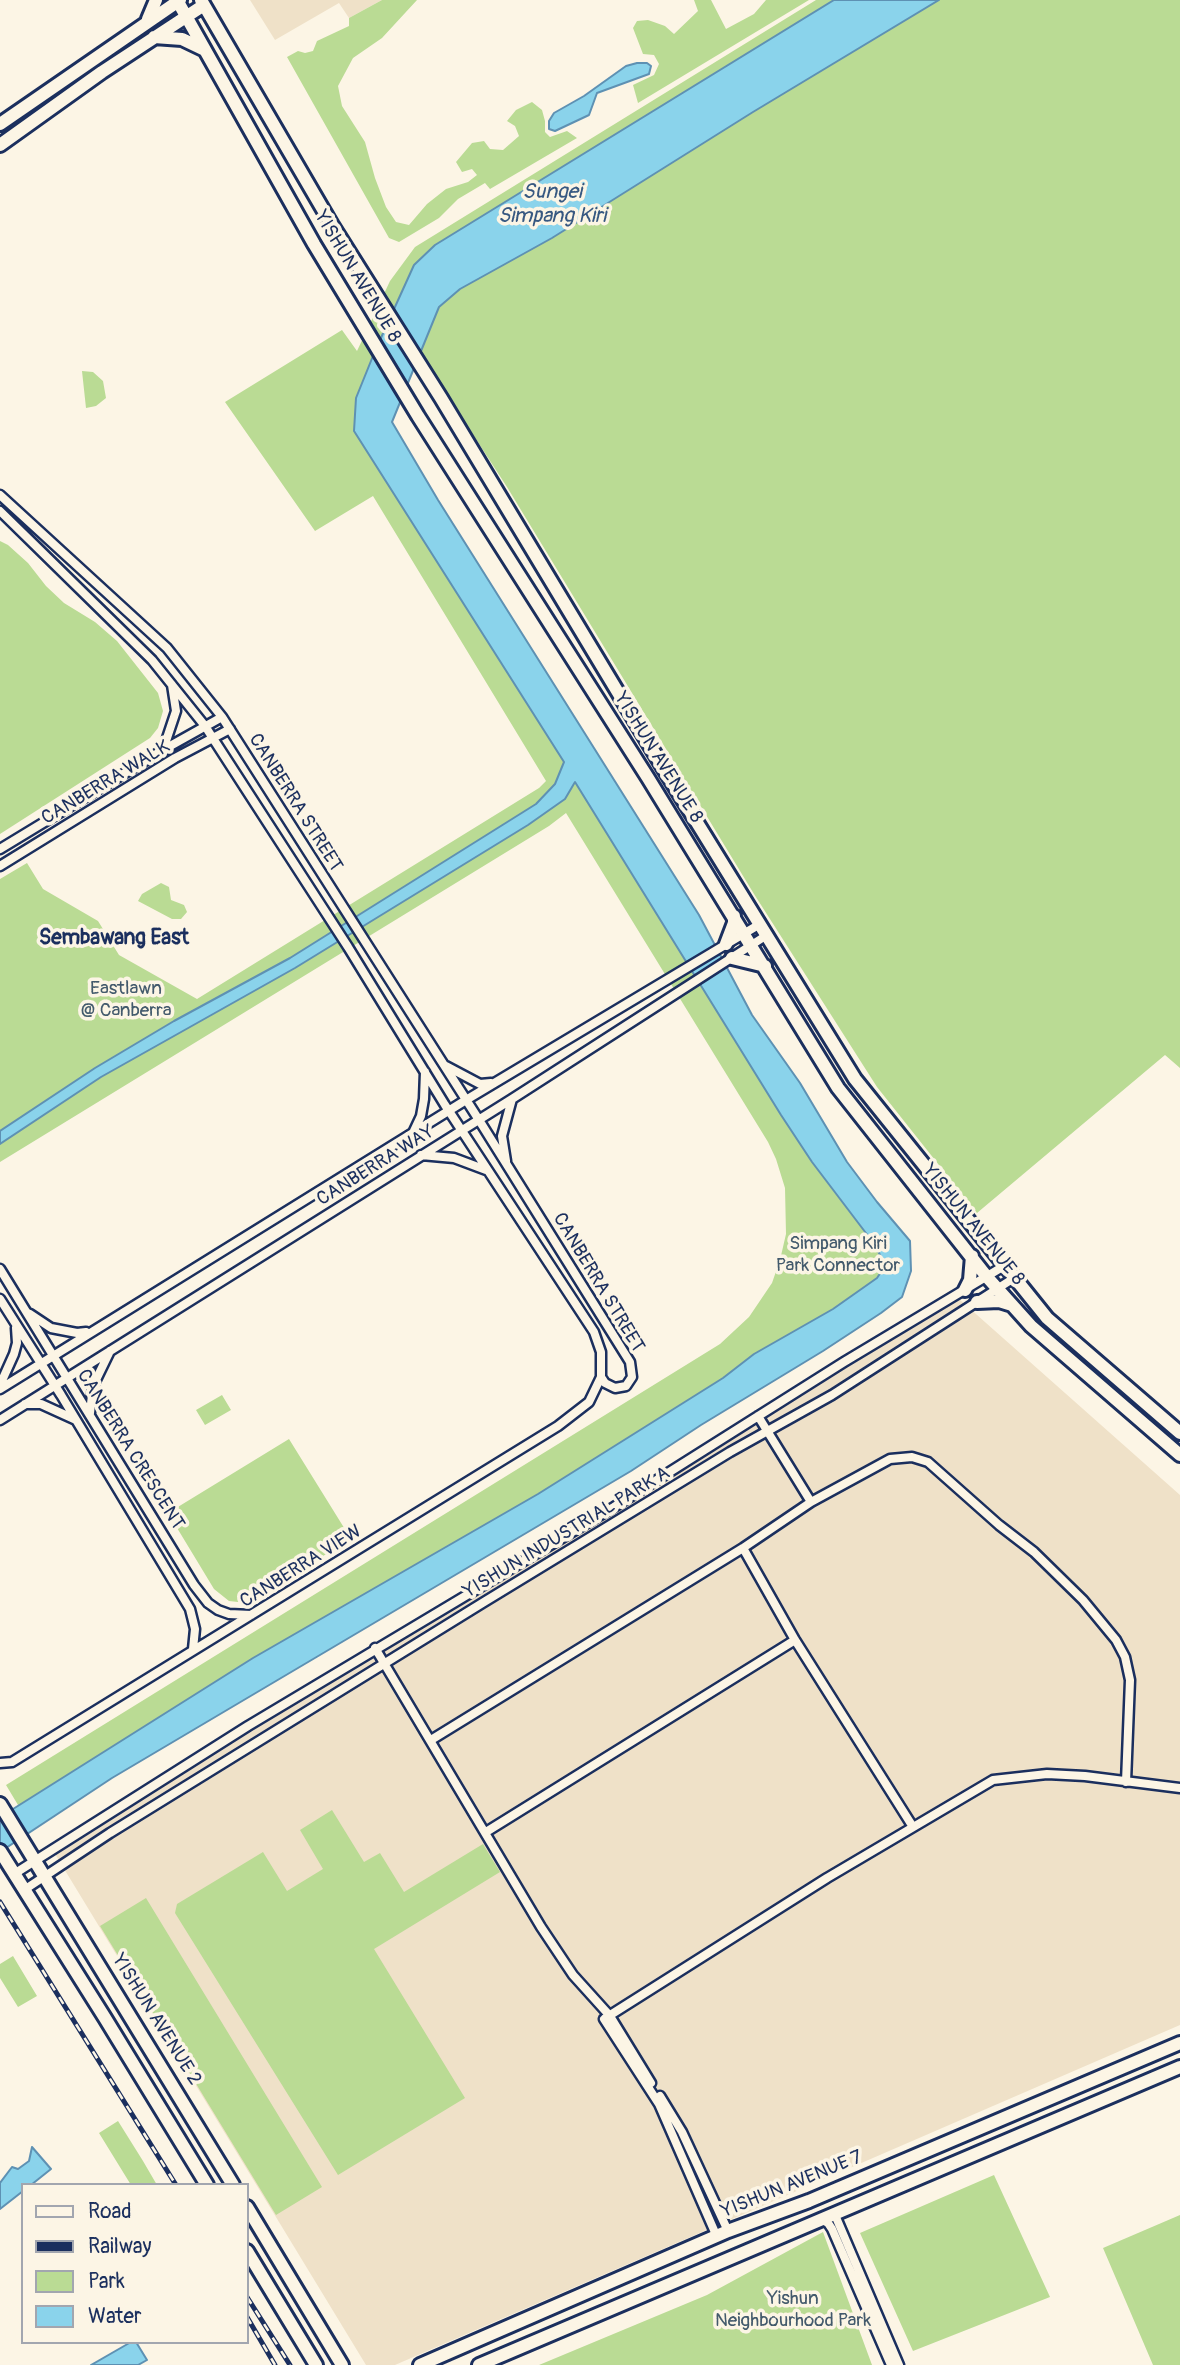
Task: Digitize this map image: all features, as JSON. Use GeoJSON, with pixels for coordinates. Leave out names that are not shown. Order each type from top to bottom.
{"type":"FeatureCollection","features":[{"type":"Feature","properties":{"kind":"main road"},"geometry":{"type":"LineString","coordinates":[[146,23],[156,0]]}},
{"type":"Feature","properties":{"kind":"main road"},"geometry":{"type":"LineString","coordinates":[[2,134],[178,0]]}},
{"type":"Feature","properties":{"kind":"main road","name":"YISHUN AVENUE 8"},"geometry":{"type":"LineString","coordinates":[[178,0],[314,244],[418,416],[648,778],[838,1088],[987,1277],[1031,1326],[1180,1455]]}},
{"type":"Feature","properties":{"kind":"main road"},"geometry":{"type":"LineString","coordinates":[[2,134],[186,16],[202,2]]}},
{"type":"Feature","properties":{"kind":"main road","name":"YISHUN AVENUE 8"},"geometry":{"type":"LineString","coordinates":[[202,2],[332,225],[441,398],[664,769],[855,1079],[1047,1318],[1180,1433]]}},
{"type":"Feature","properties":{"kind":"main road"},"geometry":{"type":"LineString","coordinates":[[154,37],[182,39],[206,50]]}},
{"type":"Feature","properties":{"kind":"main road"},"geometry":{"type":"LineString","coordinates":[[725,945],[734,916]]}},
{"type":"Feature","properties":{"kind":"main road"},"geometry":{"type":"LineString","coordinates":[[731,959],[765,967]]}},
{"type":"Feature","properties":{"kind":"main road"},"geometry":{"type":"LineString","coordinates":[[965,1290],[970,1280],[972,1256]]}},
{"type":"Feature","properties":{"kind":"main road"},"geometry":{"type":"LineString","coordinates":[[977,1302],[999,1301],[1012,1305]]}},
{"type":"Feature","properties":{"kind":"main road","name":"YISHUN AVENUE 2"},"geometry":{"type":"LineString","coordinates":[[0,1804],[232,2183]]}},
{"type":"Feature","properties":{"kind":"main road"},"geometry":{"type":"LineString","coordinates":[[0,1851],[206,2183]]}},
{"type":"Feature","properties":{"kind":"main road","name":"YISHUN AVENUE 7"},"geometry":{"type":"LineString","coordinates":[[420,2365],[722,2234],[809,2201],[1180,2043]]}},
{"type":"Feature","properties":{"kind":"main road"},"geometry":{"type":"LineString","coordinates":[[479,2365],[1180,2067]]}},
{"type":"Feature","properties":{"kind":"main road"},"geometry":{"type":"LineString","coordinates":[[809,2201],[827,2206],[835,2215]]}},
{"type":"Feature","properties":{"kind":"main road"},"geometry":{"type":"LineString","coordinates":[[248,2209],[340,2361],[352,2365]]}},
{"type":"Feature","properties":{"kind":"main road"},"geometry":{"type":"LineString","coordinates":[[248,2253],[316,2365]]}},
{"type":"Feature","properties":{"kind":"street","name":"CANBERRA STREET"},"geometry":{"type":"LineString","coordinates":[[0,495],[167,648],[222,717],[479,1120],[629,1362],[632,1377],[626,1386],[615,1388],[605,1383],[601,1377],[601,1352],[594,1332],[461,1130],[348,947],[205,726],[152,660],[0,511]]}},
{"type":"Feature","properties":{"kind":"street"},"geometry":{"type":"LineString","coordinates":[[163,750],[176,711],[172,682]]}},
{"type":"Feature","properties":{"kind":"street","name":"CANBERRA WALK"},"geometry":{"type":"LineString","coordinates":[[0,849],[222,717]]}},
{"type":"Feature","properties":{"kind":"street","name":"CANBERRA WALK"},"geometry":{"type":"LineString","coordinates":[[0,866],[175,758],[230,729]]}},
{"type":"Feature","properties":{"kind":"street","name":"CANBERRA WAY"},"geometry":{"type":"LineString","coordinates":[[0,1387],[466,1100],[744,933],[763,929]]}},
{"type":"Feature","properties":{"kind":"street","name":"CANBERRA WAY"},"geometry":{"type":"LineString","coordinates":[[0,1420],[752,946],[763,929]]}},
{"type":"Feature","properties":{"kind":"street"},"geometry":{"type":"LineString","coordinates":[[443,1065],[480,1084],[498,1081]]}},
{"type":"Feature","properties":{"kind":"street"},"geometry":{"type":"LineString","coordinates":[[413,1133],[421,1116],[425,1072]]}},
{"type":"Feature","properties":{"kind":"street"},"geometry":{"type":"LineString","coordinates":[[507,1165],[502,1136],[512,1099]]}},
{"type":"Feature","properties":{"kind":"street"},"geometry":{"type":"LineString","coordinates":[[421,1155],[454,1158],[488,1170]]}},
{"type":"Feature","properties":{"kind":"street","name":"YISHUN INDUSTRIAL PARK A"},"geometry":{"type":"LineString","coordinates":[[13,1872],[375,1648],[614,1507],[1004,1266]]}},
{"type":"Feature","properties":{"kind":"street","name":"CANBERRA CRESCENT"},"geometry":{"type":"LineString","coordinates":[[0,1269],[194,1585],[208,1603],[229,1614],[254,1615]]}},
{"type":"Feature","properties":{"kind":"street","name":"YISHUN INDUSTRIAL PARK A"},"geometry":{"type":"LineString","coordinates":[[24,1890],[133,1819],[767,1430],[832,1395],[1014,1279]]}},
{"type":"Feature","properties":{"kind":"street","name":"CANBERRA CRESCENT"},"geometry":{"type":"LineString","coordinates":[[0,1299],[190,1609],[195,1629],[193,1650]]}},
{"type":"Feature","properties":{"kind":"street"},"geometry":{"type":"LineString","coordinates":[[27,1312],[51,1328],[77,1333],[91,1331]]}},
{"type":"Feature","properties":{"kind":"street"},"geometry":{"type":"LineString","coordinates":[[0,1387],[17,1343],[16,1325]]}},
{"type":"Feature","properties":{"kind":"street"},"geometry":{"type":"LineString","coordinates":[[90,1413],[93,1386],[110,1352]]}},
{"type":"Feature","properties":{"kind":"street","name":"CANBERRA VIEW"},"geometry":{"type":"LineString","coordinates":[[0,1763],[12,1762],[558,1426],[589,1402],[601,1377]]}},
{"type":"Feature","properties":{"kind":"street"},"geometry":{"type":"LineString","coordinates":[[25,1404],[41,1404],[76,1421]]}},
{"type":"Feature","properties":{"kind":"street"},"geometry":{"type":"LineString","coordinates":[[758,1416],[811,1502]]}},
{"type":"Feature","properties":{"kind":"street"},"geometry":{"type":"LineString","coordinates":[[431,1740],[743,1548],[811,1502],[890,1459],[912,1457],[929,1462],[999,1525],[1034,1552],[1083,1600],[1116,1640],[1125,1657],[1130,1680],[1126,1782]]}},
{"type":"Feature","properties":{"kind":"street"},"geometry":{"type":"LineString","coordinates":[[139,1523],[146,1519],[149,1509]]}},
{"type":"Feature","properties":{"kind":"street"},"geometry":{"type":"LineString","coordinates":[[743,1548],[795,1640],[913,1827]]}},
{"type":"Feature","properties":{"kind":"street"},"geometry":{"type":"LineString","coordinates":[[485,1832],[795,1640]]}},
{"type":"Feature","properties":{"kind":"street"},"geometry":{"type":"LineString","coordinates":[[375,1648],[541,1927],[573,1975],[607,2018],[659,2104],[722,2234]]}},
{"type":"Feature","properties":{"kind":"street"},"geometry":{"type":"LineString","coordinates":[[607,2018],[827,1878],[993,1780],[1048,1774],[1180,1788]]}},
{"type":"Feature","properties":{"kind":"street"},"geometry":{"type":"LineString","coordinates":[[835,2215],[899,2365]]}},
{"type":"Feature","properties":{"kind":"street"},"geometry":{"type":"LineString","coordinates":[[823,2220],[828,2222],[832,2229],[891,2365]]}},
{"type":"Feature","properties":{"kind":"shaded area"},"geometry":{"type":"Polygon","coordinates":[[[250,0],[382,0],[349,18],[339,3],[275,40],[250,0]]]}},
{"type":"Feature","properties":{"kind":"shaded area"},"geometry":{"type":"Polygon","coordinates":[[[950,1291],[1180,1495],[1180,2025],[395,2365],[366,2365],[52,1849],[950,1291]]]}},
{"type":"Feature","properties":{"kind":"green space"},"geometry":{"type":"Polygon","coordinates":[[[382,0],[417,0],[382,38],[353,58],[338,86],[342,106],[365,142],[386,207],[396,222],[409,225],[427,204],[446,189],[468,182],[477,175],[472,169],[462,172],[456,162],[472,143],[484,141],[490,149],[503,150],[519,136],[515,126],[507,121],[516,110],[532,102],[542,110],[545,132],[550,137],[567,131],[577,138],[490,189],[485,183],[458,199],[439,218],[399,242],[389,238],[287,57],[298,51],[313,51],[317,41],[349,26],[349,18],[382,0]]]}},
{"type":"Feature","properties":{"kind":"green space"},"geometry":{"type":"Polygon","coordinates":[[[694,0],[711,0],[726,29],[754,14],[766,0],[809,0],[638,103],[633,85],[654,75],[659,64],[654,55],[643,54],[633,28],[637,21],[648,20],[665,26],[674,34],[698,11],[694,0]]]}},
{"type":"Feature","properties":{"kind":"green space","name":"Simpang Kiri Park Connector"},"geometry":{"type":"Polygon","coordinates":[[[816,0],[879,0],[429,270],[380,441],[896,1243],[890,1289],[27,1820],[6,1785],[720,1344],[749,1317],[772,1283],[786,1234],[785,1188],[776,1159],[566,813],[549,826],[0,1162],[0,879],[27,863],[43,889],[98,921],[119,955],[197,999],[539,788],[546,781],[373,496],[315,531],[225,402],[342,330],[357,351],[390,281],[415,247],[816,0]]]}},
{"type":"Feature","properties":{"kind":"green space"},"geometry":{"type":"Polygon","coordinates":[[[939,0],[1180,0],[1180,1068],[1165,1055],[977,1213],[877,1087],[754,894],[507,487],[420,353],[439,307],[460,289],[552,238],[939,0]]]}},
{"type":"Feature","properties":{"kind":"green space"},"geometry":{"type":"Polygon","coordinates":[[[82,371],[93,372],[103,381],[106,398],[96,406],[86,408],[82,371]]]}},
{"type":"Feature","properties":{"kind":"green space"},"geometry":{"type":"Polygon","coordinates":[[[0,541],[28,563],[64,603],[95,622],[117,641],[158,693],[163,711],[158,728],[150,738],[0,834],[0,541]]]}},
{"type":"Feature","properties":{"kind":"green space"},"geometry":{"type":"Polygon","coordinates":[[[161,883],[169,887],[171,900],[184,905],[187,912],[181,919],[172,919],[138,901],[142,894],[161,883]]]}},
{"type":"Feature","properties":{"kind":"green space"},"geometry":{"type":"Polygon","coordinates":[[[222,1395],[231,1410],[205,1425],[196,1410],[222,1395]]]}},
{"type":"Feature","properties":{"kind":"green space"},"geometry":{"type":"Polygon","coordinates":[[[289,1439],[351,1539],[254,1598],[229,1601],[214,1589],[168,1513],[289,1439]]]}},
{"type":"Feature","properties":{"kind":"green space"},"geometry":{"type":"Polygon","coordinates":[[[332,1810],[364,1862],[380,1853],[404,1892],[483,1844],[500,1872],[374,1949],[465,2098],[338,2175],[175,1913],[177,1904],[263,1852],[287,1891],[323,1869],[300,1830],[332,1810]]]}},
{"type":"Feature","properties":{"kind":"green space"},"geometry":{"type":"Polygon","coordinates":[[[146,1898],[322,2187],[276,2215],[100,1926],[146,1898]]]}},
{"type":"Feature","properties":{"kind":"green space"},"geometry":{"type":"Polygon","coordinates":[[[13,1956],[37,1996],[18,2007],[0,1978],[0,1964],[13,1956]]]}},
{"type":"Feature","properties":{"kind":"green space"},"geometry":{"type":"Polygon","coordinates":[[[118,2121],[156,2183],[130,2183],[99,2133],[118,2121]]]}},
{"type":"Feature","properties":{"kind":"green space"},"geometry":{"type":"Polygon","coordinates":[[[994,2175],[1050,2297],[913,2351],[860,2233],[994,2175]]]}},
{"type":"Feature","properties":{"kind":"green space"},"geometry":{"type":"Polygon","coordinates":[[[1180,2215],[1180,2365],[1153,2365],[1103,2248],[1180,2215]]]}},
{"type":"Feature","properties":{"kind":"green space","name":"Yishun Neighbourhood Park"},"geometry":{"type":"Polygon","coordinates":[[[823,2232],[872,2365],[539,2365],[707,2295],[823,2232]]]}},
{"type":"Feature","properties":{"kind":"water","name":"Sungei Simpang Kiri"},"geometry":{"type":"Polygon","coordinates":[[[834,0],[939,0],[552,238],[460,289],[439,307],[392,422],[438,500],[699,915],[752,1015],[800,1083],[847,1162],[910,1241],[911,1271],[902,1297],[823,1351],[631,1471],[112,1778],[0,1852],[0,1818],[13,1809],[253,1658],[538,1494],[723,1378],[754,1354],[833,1309],[877,1278],[883,1269],[883,1261],[875,1245],[812,1162],[781,1115],[575,782],[565,799],[528,825],[295,968],[101,1077],[0,1144],[0,1131],[95,1068],[174,1021],[290,958],[536,804],[555,784],[564,762],[354,431],[356,398],[414,265],[435,245],[834,0]]]}},
{"type":"Feature","properties":{"kind":"water"},"geometry":{"type":"Polygon","coordinates":[[[637,63],[651,66],[649,74],[597,93],[589,115],[555,131],[549,129],[549,121],[554,113],[584,96],[626,66],[637,63]]]}},
{"type":"Feature","properties":{"kind":"water"},"geometry":{"type":"Polygon","coordinates":[[[32,2147],[51,2169],[34,2183],[21,2183],[21,2193],[0,2209],[0,2183],[12,2167],[18,2169],[29,2161],[32,2147]]]}},
{"type":"Feature","properties":{"kind":"water"},"geometry":{"type":"Polygon","coordinates":[[[128,2344],[137,2344],[147,2360],[138,2365],[91,2365],[128,2344]]]}},
{"type":"Feature","properties":{"kind":"railway"},"geometry":{"type":"LineString","coordinates":[[0,1902],[175,2183]]}},
{"type":"Feature","properties":{"kind":"railway"},"geometry":{"type":"LineString","coordinates":[[248,2299],[290,2365]]}},
{"type":"Feature","properties":{"kind":"railway"},"geometry":{"type":"LineString","coordinates":[[248,2319],[275,2365]]}},
{"type":"Feature","properties":{"kind":"district","name":"Sembawang East"},"geometry":{"type":"Point","coordinates":[114,939]}},
{"type":"Feature","properties":{"kind":"park label","name":"Eastlawn @ Canberra"},"geometry":{"type":"Point","coordinates":[126,1000]}}]}
